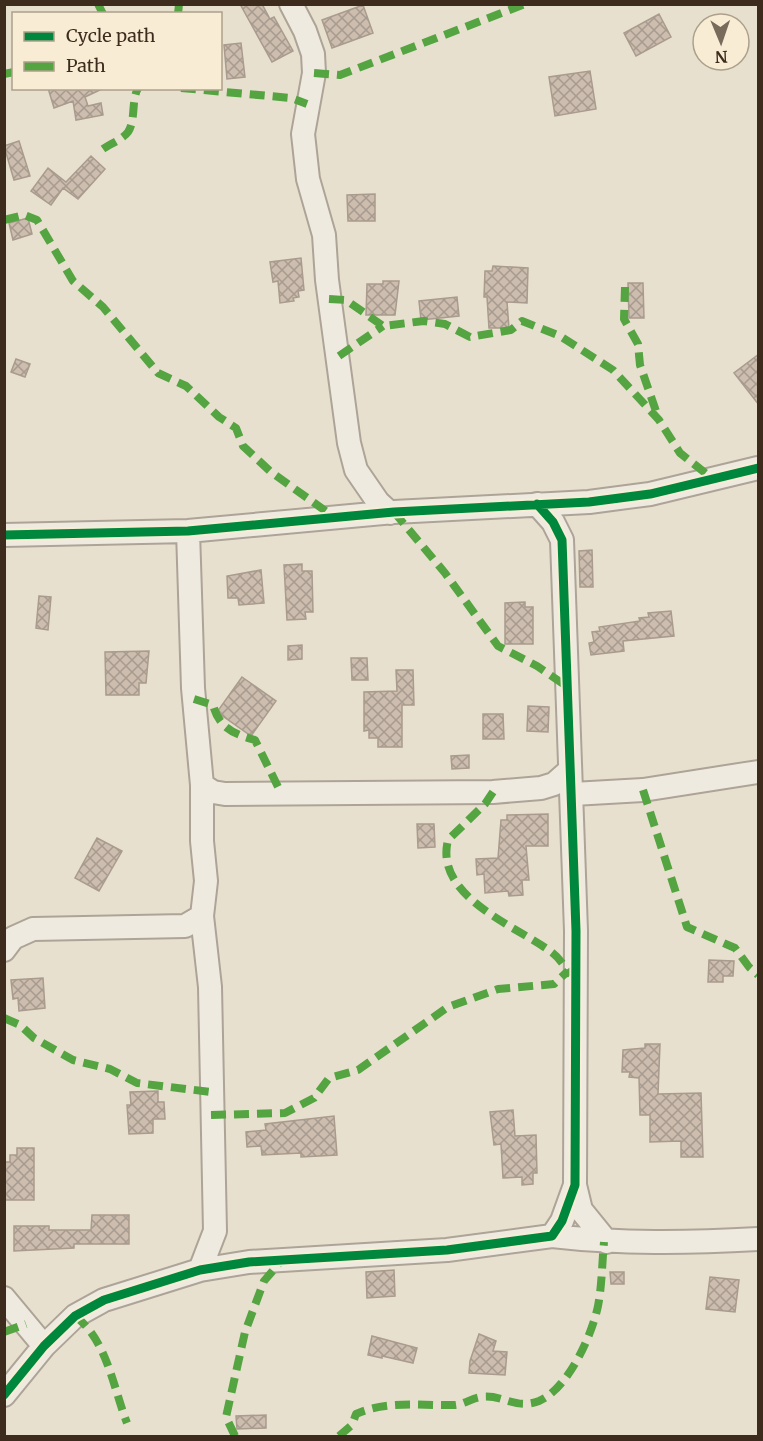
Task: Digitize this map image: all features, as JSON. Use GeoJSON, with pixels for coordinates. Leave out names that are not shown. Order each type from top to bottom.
{"type":"FeatureCollection","features":[{"type":"Feature","properties":{"kind":"street"},"geometry":{"type":"LineString","coordinates":[[291,4],[305,31],[313,54],[314,73],[303,134],[308,179],[324,235],[327,280],[349,442],[356,470],[378,502],[390,513]]}},
{"type":"Feature","properties":{"kind":"street"},"geometry":{"type":"LineString","coordinates":[[4,535],[188,531],[390,513],[581,502],[650,494],[759,468]]}},
{"type":"Feature","properties":{"kind":"street"},"geometry":{"type":"LineString","coordinates":[[562,540],[581,502]]}},
{"type":"Feature","properties":{"kind":"street"},"geometry":{"type":"LineString","coordinates":[[537,504],[553,522],[562,540],[563,616],[570,701],[576,932],[575,1185],[581,1210],[607,1242]]}},
{"type":"Feature","properties":{"kind":"street"},"geometry":{"type":"LineString","coordinates":[[188,531],[193,688],[202,785],[202,841],[206,880],[202,916],[210,987],[215,1231],[200,1270]]}},
{"type":"Feature","properties":{"kind":"street"},"geometry":{"type":"LineString","coordinates":[[202,785],[213,792],[225,794],[493,792],[546,786],[570,770]]}},
{"type":"Feature","properties":{"kind":"street"},"geometry":{"type":"LineString","coordinates":[[546,786],[573,798],[759,772]]}},
{"type":"Feature","properties":{"kind":"street"},"geometry":{"type":"LineString","coordinates":[[4,950],[13,938],[33,928],[185,926],[202,916]]}},
{"type":"Feature","properties":{"kind":"street"},"geometry":{"type":"LineString","coordinates":[[552,1236],[562,1221],[575,1185]]}},
{"type":"Feature","properties":{"kind":"street"},"geometry":{"type":"LineString","coordinates":[[4,1395],[44,1346],[75,1316],[104,1300],[200,1270],[249,1262],[447,1250],[552,1236],[607,1242],[666,1244],[759,1239]]}},
{"type":"Feature","properties":{"kind":"street"},"geometry":{"type":"LineString","coordinates":[[4,1298],[44,1346]]}},
{"type":"Feature","properties":{"kind":"building"},"geometry":{"type":"Polygon","coordinates":[[[240,4],[262,4],[270,19],[274,17],[293,51],[272,62],[240,4]]]}},
{"type":"Feature","properties":{"kind":"building"},"geometry":{"type":"Polygon","coordinates":[[[363,5],[373,33],[332,48],[322,20],[363,5]]]}},
{"type":"Feature","properties":{"kind":"building"},"geometry":{"type":"Polygon","coordinates":[[[659,14],[671,37],[636,56],[624,33],[659,14]]]}},
{"type":"Feature","properties":{"kind":"building"},"geometry":{"type":"Polygon","coordinates":[[[241,43],[245,77],[227,79],[224,45],[241,43]]]}},
{"type":"Feature","properties":{"kind":"building"},"geometry":{"type":"Polygon","coordinates":[[[590,71],[596,109],[555,116],[549,77],[590,71]]]}},
{"type":"Feature","properties":{"kind":"building"},"geometry":{"type":"Polygon","coordinates":[[[49,90],[100,90],[85,97],[88,106],[101,103],[103,115],[76,120],[73,101],[54,108],[49,90]]]}},
{"type":"Feature","properties":{"kind":"building"},"geometry":{"type":"Polygon","coordinates":[[[19,141],[30,176],[14,180],[4,146],[19,141]]]}},
{"type":"Feature","properties":{"kind":"building"},"geometry":{"type":"Polygon","coordinates":[[[91,156],[105,169],[78,199],[63,188],[51,205],[31,191],[48,168],[66,182],[91,156]]]}},
{"type":"Feature","properties":{"kind":"building"},"geometry":{"type":"Polygon","coordinates":[[[375,194],[375,221],[348,221],[347,195],[375,194]]]}},
{"type":"Feature","properties":{"kind":"building"},"geometry":{"type":"Polygon","coordinates":[[[28,218],[32,234],[13,240],[9,223],[28,218]]]}},
{"type":"Feature","properties":{"kind":"building"},"geometry":{"type":"Polygon","coordinates":[[[301,258],[304,290],[298,291],[299,297],[293,298],[294,301],[280,303],[278,281],[273,282],[270,262],[301,258]]]}},
{"type":"Feature","properties":{"kind":"building"},"geometry":{"type":"Polygon","coordinates":[[[493,266],[528,268],[527,303],[507,302],[509,328],[489,328],[487,297],[484,297],[485,271],[492,271],[493,266]]]}},
{"type":"Feature","properties":{"kind":"building"},"geometry":{"type":"Polygon","coordinates":[[[383,281],[399,281],[395,315],[366,315],[367,284],[383,284],[383,281]]]}},
{"type":"Feature","properties":{"kind":"building"},"geometry":{"type":"Polygon","coordinates":[[[628,283],[643,283],[644,318],[629,318],[628,283]]]}},
{"type":"Feature","properties":{"kind":"building"},"geometry":{"type":"Polygon","coordinates":[[[457,297],[459,316],[421,320],[419,301],[457,297]]]}},
{"type":"Feature","properties":{"kind":"building"},"geometry":{"type":"Polygon","coordinates":[[[759,354],[759,405],[734,373],[759,354]]]}},
{"type":"Feature","properties":{"kind":"building"},"geometry":{"type":"Polygon","coordinates":[[[16,359],[30,364],[25,377],[11,372],[16,359]]]}},
{"type":"Feature","properties":{"kind":"building"},"geometry":{"type":"Polygon","coordinates":[[[592,550],[593,587],[580,587],[579,551],[592,550]]]}},
{"type":"Feature","properties":{"kind":"building"},"geometry":{"type":"Polygon","coordinates":[[[302,564],[302,571],[312,571],[313,612],[305,612],[306,619],[287,620],[284,565],[302,564]]]}},
{"type":"Feature","properties":{"kind":"building"},"geometry":{"type":"Polygon","coordinates":[[[261,570],[264,603],[239,605],[238,598],[228,598],[227,576],[261,570]]]}},
{"type":"Feature","properties":{"kind":"building"},"geometry":{"type":"Polygon","coordinates":[[[39,596],[51,597],[48,630],[36,628],[39,596]]]}},
{"type":"Feature","properties":{"kind":"building"},"geometry":{"type":"Polygon","coordinates":[[[525,602],[525,607],[533,607],[533,644],[505,644],[505,603],[525,602]]]}},
{"type":"Feature","properties":{"kind":"building"},"geometry":{"type":"Polygon","coordinates":[[[671,611],[674,636],[623,641],[624,651],[591,655],[589,643],[594,642],[592,632],[600,631],[599,627],[640,621],[639,618],[649,617],[648,613],[671,611]]]}},
{"type":"Feature","properties":{"kind":"building"},"geometry":{"type":"Polygon","coordinates":[[[302,645],[302,659],[288,660],[288,646],[302,645]]]}},
{"type":"Feature","properties":{"kind":"building"},"geometry":{"type":"Polygon","coordinates":[[[149,651],[146,683],[139,683],[139,695],[106,695],[105,652],[149,651]]]}},
{"type":"Feature","properties":{"kind":"building"},"geometry":{"type":"Polygon","coordinates":[[[351,658],[367,658],[368,680],[352,680],[351,658]]]}},
{"type":"Feature","properties":{"kind":"building"},"geometry":{"type":"Polygon","coordinates":[[[396,670],[413,670],[414,705],[402,705],[402,747],[378,747],[378,738],[369,738],[369,730],[364,731],[364,692],[397,691],[396,670]]]}},
{"type":"Feature","properties":{"kind":"building"},"geometry":{"type":"Polygon","coordinates":[[[242,677],[276,701],[251,736],[217,712],[242,677]]]}},
{"type":"Feature","properties":{"kind":"building"},"geometry":{"type":"Polygon","coordinates":[[[528,706],[549,707],[548,732],[527,731],[528,706]]]}},
{"type":"Feature","properties":{"kind":"building"},"geometry":{"type":"Polygon","coordinates":[[[483,714],[503,714],[504,739],[483,739],[483,714]]]}},
{"type":"Feature","properties":{"kind":"building"},"geometry":{"type":"Polygon","coordinates":[[[469,755],[469,768],[452,769],[451,756],[469,755]]]}},
{"type":"Feature","properties":{"kind":"building"},"geometry":{"type":"Polygon","coordinates":[[[548,814],[548,846],[526,846],[529,880],[522,880],[523,895],[509,896],[508,891],[485,893],[484,874],[477,875],[476,859],[498,858],[501,820],[507,820],[507,815],[548,814]]]}},
{"type":"Feature","properties":{"kind":"building"},"geometry":{"type":"Polygon","coordinates":[[[417,824],[434,824],[435,847],[418,848],[417,824]]]}},
{"type":"Feature","properties":{"kind":"building"},"geometry":{"type":"Polygon","coordinates":[[[97,838],[122,851],[99,891],[75,878],[97,838]]]}},
{"type":"Feature","properties":{"kind":"building"},"geometry":{"type":"Polygon","coordinates":[[[709,960],[734,961],[733,976],[723,976],[723,982],[708,982],[709,960]]]}},
{"type":"Feature","properties":{"kind":"building"},"geometry":{"type":"Polygon","coordinates":[[[43,978],[45,1008],[19,1011],[18,998],[13,999],[11,980],[43,978]]]}},
{"type":"Feature","properties":{"kind":"building"},"geometry":{"type":"Polygon","coordinates":[[[645,1044],[660,1044],[658,1094],[701,1093],[703,1157],[681,1157],[681,1141],[650,1142],[650,1115],[640,1115],[639,1078],[629,1077],[630,1072],[622,1072],[623,1050],[645,1048],[645,1044]]]}},
{"type":"Feature","properties":{"kind":"building"},"geometry":{"type":"Polygon","coordinates":[[[158,1091],[158,1102],[164,1102],[165,1119],[153,1119],[153,1133],[129,1134],[127,1105],[131,1105],[130,1092],[158,1091]]]}},
{"type":"Feature","properties":{"kind":"building"},"geometry":{"type":"Polygon","coordinates":[[[513,1110],[515,1136],[536,1135],[537,1173],[533,1173],[533,1184],[522,1185],[522,1177],[503,1178],[501,1144],[494,1145],[490,1112],[513,1110]]]}},
{"type":"Feature","properties":{"kind":"building"},"geometry":{"type":"Polygon","coordinates":[[[334,1116],[337,1155],[301,1157],[301,1153],[262,1155],[261,1146],[247,1147],[246,1132],[266,1130],[265,1124],[334,1116]]]}},
{"type":"Feature","properties":{"kind":"building"},"geometry":{"type":"Polygon","coordinates":[[[17,1148],[34,1148],[34,1200],[4,1200],[4,1162],[10,1162],[10,1155],[17,1155],[17,1148]]]}},
{"type":"Feature","properties":{"kind":"building"},"geometry":{"type":"Polygon","coordinates":[[[92,1215],[129,1215],[129,1244],[74,1244],[74,1248],[14,1251],[14,1226],[49,1226],[49,1230],[91,1230],[92,1215]]]}},
{"type":"Feature","properties":{"kind":"building"},"geometry":{"type":"Polygon","coordinates":[[[394,1270],[395,1296],[367,1298],[366,1272],[394,1270]]]}},
{"type":"Feature","properties":{"kind":"building"},"geometry":{"type":"Polygon","coordinates":[[[610,1272],[624,1272],[624,1284],[611,1284],[610,1272]]]}},
{"type":"Feature","properties":{"kind":"building"},"geometry":{"type":"Polygon","coordinates":[[[710,1277],[739,1280],[735,1312],[706,1309],[710,1277]]]}},
{"type":"Feature","properties":{"kind":"building"},"geometry":{"type":"Polygon","coordinates":[[[479,1334],[496,1341],[493,1351],[507,1352],[505,1375],[469,1373],[470,1361],[479,1334]]]}},
{"type":"Feature","properties":{"kind":"building"},"geometry":{"type":"Polygon","coordinates":[[[372,1336],[417,1348],[413,1363],[368,1355],[372,1336]]]}},
{"type":"Feature","properties":{"kind":"building"},"geometry":{"type":"Polygon","coordinates":[[[266,1415],[266,1428],[237,1429],[236,1416],[266,1415]]]}},
{"type":"Feature","properties":{"kind":"marked path"},"geometry":{"type":"LineString","coordinates":[[98,4],[102,12]]}},
{"type":"Feature","properties":{"kind":"marked path"},"geometry":{"type":"LineString","coordinates":[[178,12],[179,4]]}},
{"type":"Feature","properties":{"kind":"marked path"},"geometry":{"type":"LineString","coordinates":[[314,73],[340,75],[525,4]]}},
{"type":"Feature","properties":{"kind":"marked path"},"geometry":{"type":"LineString","coordinates":[[4,74],[12,72]]}},
{"type":"Feature","properties":{"kind":"marked path"},"geometry":{"type":"LineString","coordinates":[[103,149],[128,132],[137,90]]}},
{"type":"Feature","properties":{"kind":"marked path"},"geometry":{"type":"LineString","coordinates":[[203,90],[291,98],[307,104]]}},
{"type":"Feature","properties":{"kind":"marked path"},"geometry":{"type":"LineString","coordinates":[[4,220],[24,215],[37,220],[73,281],[103,307],[158,373],[186,386],[219,417],[236,428],[243,446],[271,472],[334,517]]}},
{"type":"Feature","properties":{"kind":"marked path"},"geometry":{"type":"LineString","coordinates":[[625,287],[624,319],[638,344],[640,365],[657,414]]}},
{"type":"Feature","properties":{"kind":"marked path"},"geometry":{"type":"LineString","coordinates":[[329,299],[346,300],[383,326],[424,321],[445,324],[470,337],[511,330],[522,321],[560,336],[613,370],[659,420],[680,453],[713,479]]}},
{"type":"Feature","properties":{"kind":"marked path"},"geometry":{"type":"LineString","coordinates":[[339,356],[383,326]]}},
{"type":"Feature","properties":{"kind":"marked path"},"geometry":{"type":"LineString","coordinates":[[394,512],[445,573],[498,646],[537,666],[569,688]]}},
{"type":"Feature","properties":{"kind":"marked path"},"geometry":{"type":"LineString","coordinates":[[194,699],[213,705],[219,719],[228,729],[255,740],[281,793]]}},
{"type":"Feature","properties":{"kind":"marked path"},"geometry":{"type":"LineString","coordinates":[[643,790],[687,927],[735,948],[758,975]]}},
{"type":"Feature","properties":{"kind":"marked path"},"geometry":{"type":"LineString","coordinates":[[493,792],[485,804],[448,840],[447,860],[453,877],[480,907],[553,953],[571,975]]}},
{"type":"Feature","properties":{"kind":"marked path"},"geometry":{"type":"LineString","coordinates":[[211,1115],[285,1113],[314,1098],[329,1078],[358,1070],[448,1007],[498,989],[554,984],[568,971]]}},
{"type":"Feature","properties":{"kind":"marked path"},"geometry":{"type":"LineString","coordinates":[[4,1018],[20,1025],[34,1038],[73,1060],[110,1069],[137,1083],[211,1092]]}},
{"type":"Feature","properties":{"kind":"marked path"},"geometry":{"type":"LineString","coordinates":[[339,1436],[352,1425],[356,1414],[380,1407],[455,1405],[489,1397],[523,1404],[539,1401],[550,1395],[560,1385],[577,1360],[595,1318],[604,1242]]}},
{"type":"Feature","properties":{"kind":"marked path"},"geometry":{"type":"LineString","coordinates":[[235,1436],[226,1417],[245,1332],[264,1281],[282,1260]]}},
{"type":"Feature","properties":{"kind":"marked path"},"geometry":{"type":"LineString","coordinates":[[75,1316],[86,1326],[102,1351],[127,1423]]}},
{"type":"Feature","properties":{"kind":"marked path"},"geometry":{"type":"LineString","coordinates":[[4,1332],[26,1324]]}},
{"type":"Feature","properties":{"kind":"cycle path"},"geometry":{"type":"LineString","coordinates":[[4,535],[188,531],[394,512],[589,502],[650,494],[758,468]]}},
{"type":"Feature","properties":{"kind":"cycle path"},"geometry":{"type":"LineString","coordinates":[[4,1395],[44,1346],[75,1316],[104,1300],[200,1270],[249,1262],[447,1250],[552,1236],[562,1221],[575,1185],[576,931],[562,540],[553,522],[537,504]]}}]}
